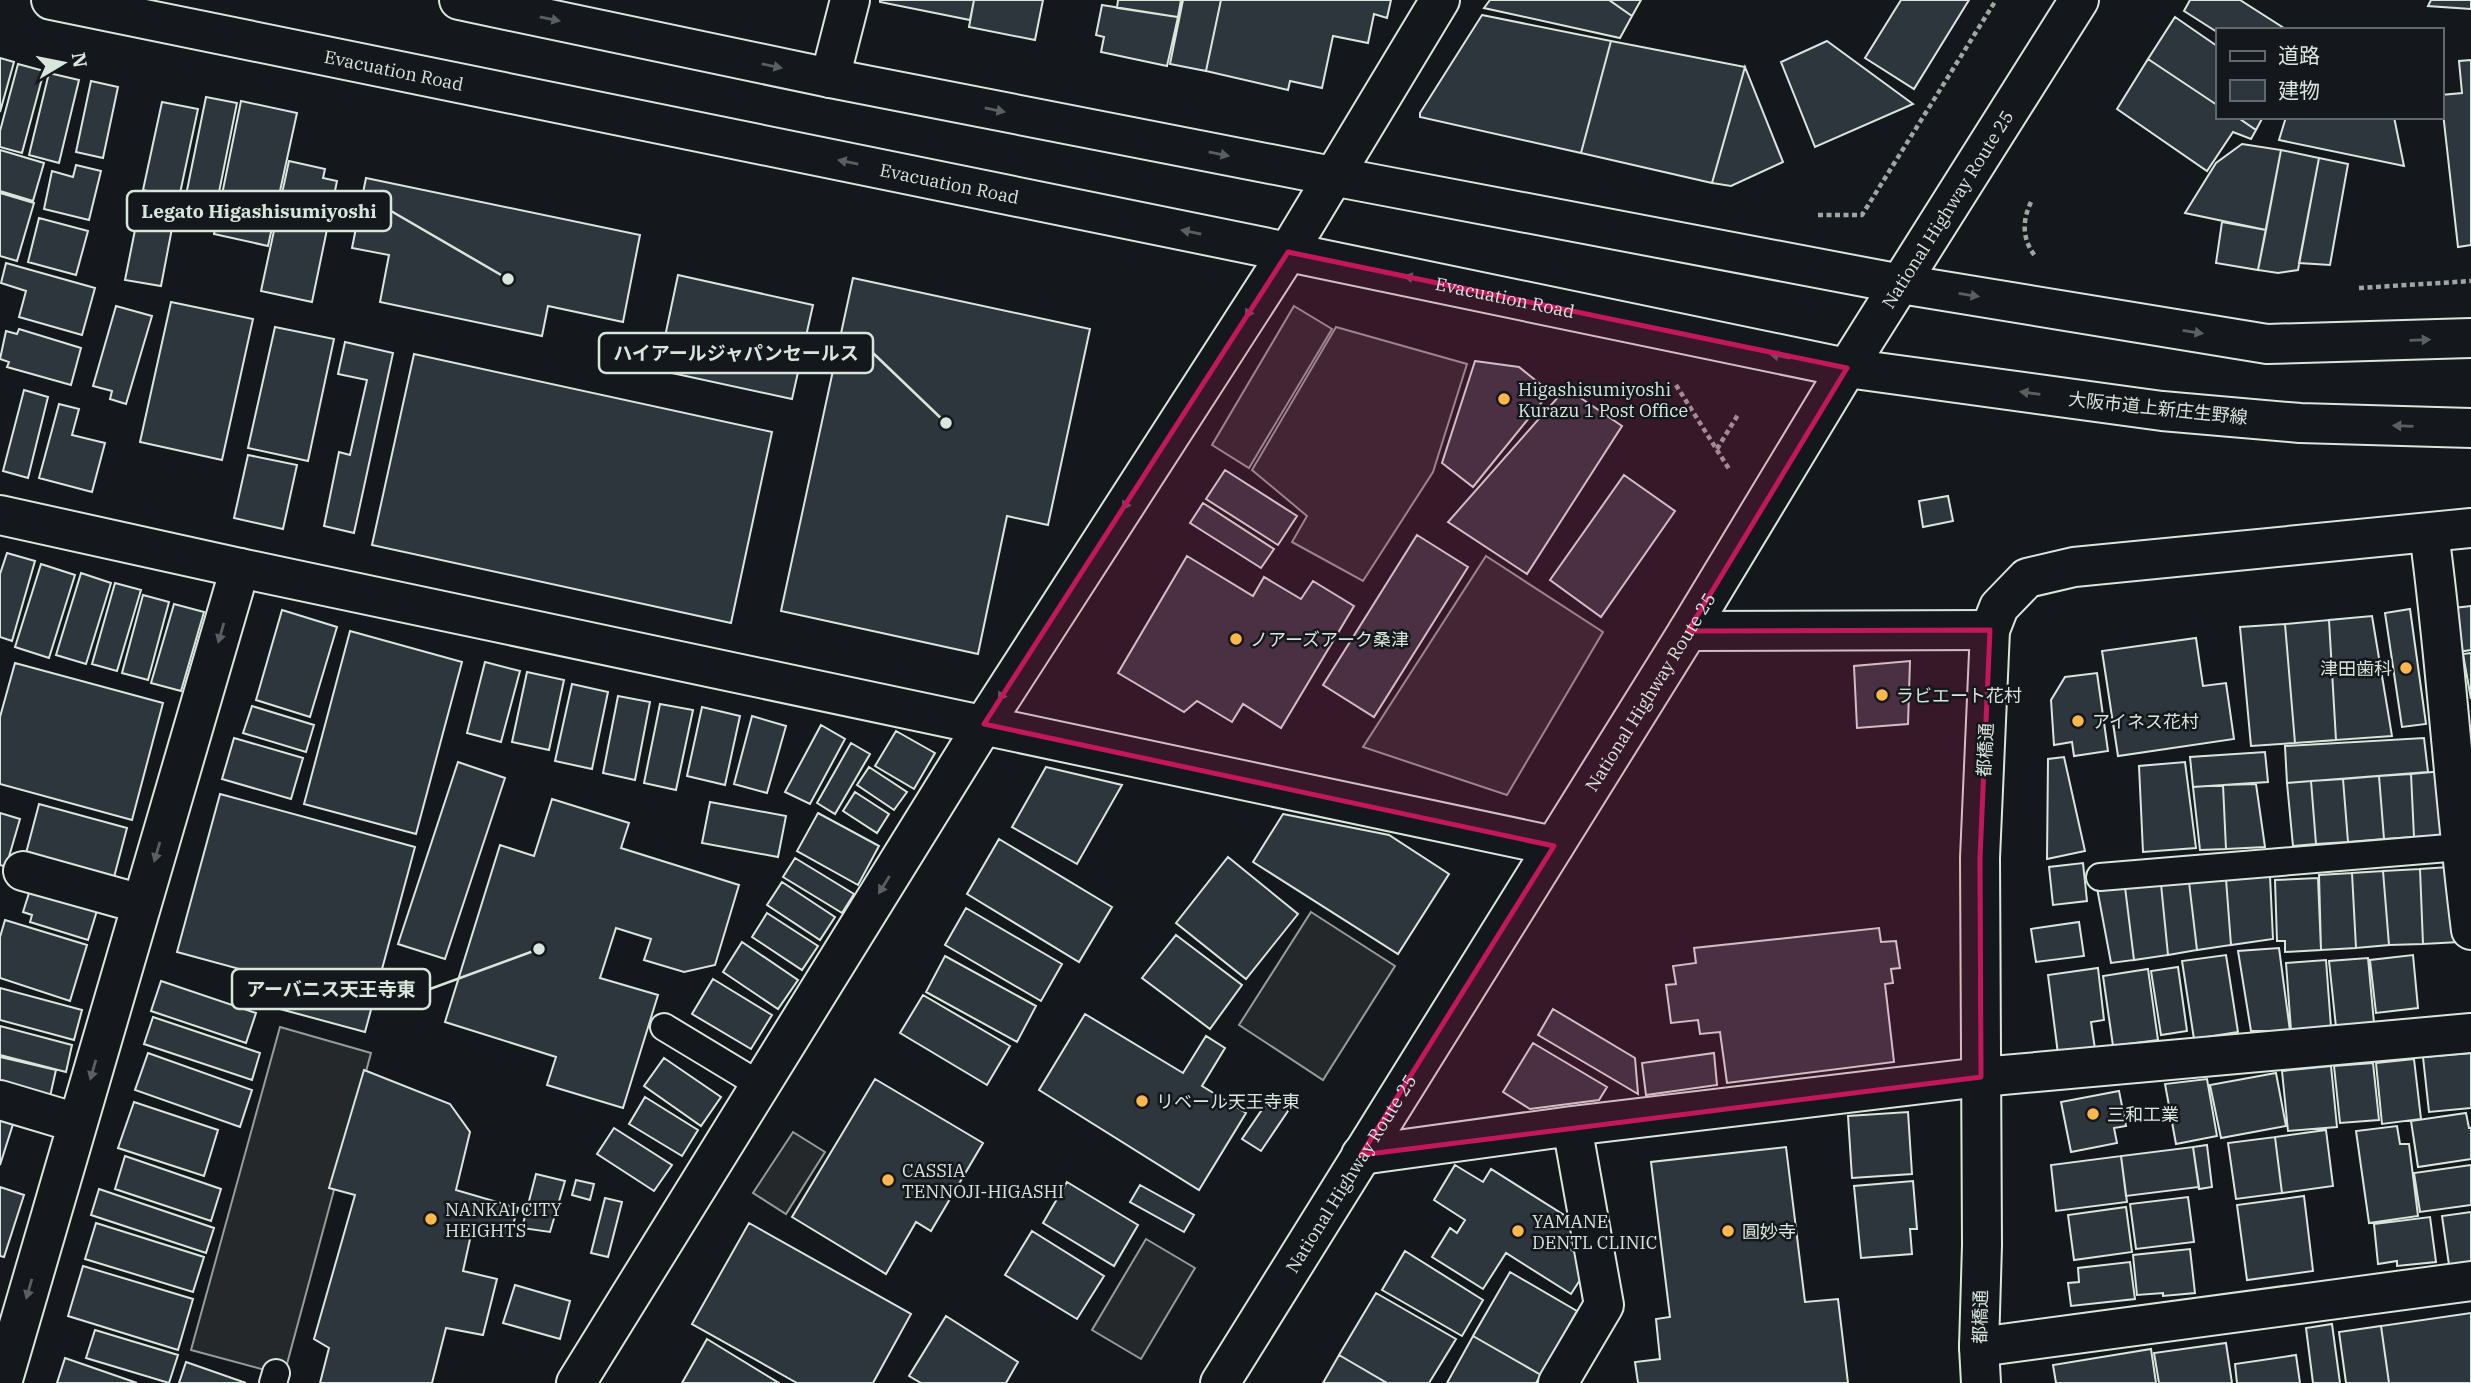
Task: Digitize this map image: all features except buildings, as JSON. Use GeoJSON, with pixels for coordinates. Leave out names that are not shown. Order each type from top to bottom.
{"type":"FeatureCollection","features":[{"type":"Feature","properties":{"kind":"main road","name":"Evacuation Road"},"geometry":{"type":"LineString","coordinates":[[51,0],[1847,368]]}},
{"type":"Feature","properties":{"kind":"main road"},"geometry":{"type":"LineString","coordinates":[[459,0],[830,78],[1901,284],[2267,344],[2471,338]]}},
{"type":"Feature","properties":{"kind":"main road"},"geometry":{"type":"LineString","coordinates":[[830,78],[850,0]]}},
{"type":"Feature","properties":{"kind":"main road"},"geometry":{"type":"LineString","coordinates":[[576,1383],[984,724],[1288,252],[1440,0]]}},
{"type":"Feature","properties":{"kind":"main road","name":"National Highway Route 25"},"geometry":{"type":"LineString","coordinates":[[1220,1383],[1688,631],[1847,368],[2079,0]]}},
{"type":"Feature","properties":{"kind":"main road","name":"大阪市道上新庄生野線"},"geometry":{"type":"LineString","coordinates":[[1847,368],[2162,411],[2300,423],[2471,428]]}},
{"type":"Feature","properties":{"kind":"main road"},"geometry":{"type":"LineString","coordinates":[[0,514],[240,568],[1553,846]]}},
{"type":"Feature","properties":{"kind":"main road","name":"都橋通"},"geometry":{"type":"LineString","coordinates":[[1980,1365],[1980,858],[1990,630],[1999,607],[2027,578],[2074,567],[2471,528]]}},
{"type":"Feature","properties":{"kind":"main road"},"geometry":{"type":"LineString","coordinates":[[2429,533],[2463,769],[2460,847],[2471,930]]}},
{"type":"Feature","properties":{"kind":"main road"},"geometry":{"type":"LineString","coordinates":[[2,1383],[240,568]]}},
{"type":"Feature","properties":{"kind":"main road"},"geometry":{"type":"LineString","coordinates":[[1688,631],[1990,630]]}},
{"type":"Feature","properties":{"kind":"main road"},"geometry":{"type":"LineString","coordinates":[[23,871],[141,904]]}},
{"type":"Feature","properties":{"kind":"main road"},"geometry":{"type":"LineString","coordinates":[[1361,1155],[1572,1126],[1981,1077],[2471,1033]]}},
{"type":"Feature","properties":{"kind":"main road"},"geometry":{"type":"LineString","coordinates":[[0,1100],[77,1123]]}},
{"type":"Feature","properties":{"kind":"main road"},"geometry":{"type":"LineString","coordinates":[[1558,1383],[1604,1305],[1572,1126]]}},
{"type":"Feature","properties":{"kind":"main road"},"geometry":{"type":"LineString","coordinates":[[1980,1365],[2471,1281]]}},
{"type":"Feature","properties":{"kind":"lane"},"geometry":{"type":"LineString","coordinates":[[2100,877],[2460,847]]}},
{"type":"Feature","properties":{"kind":"lane"},"geometry":{"type":"LineString","coordinates":[[664,1027],[760,1086]]}},
{"type":"Feature","properties":{"kind":"path"},"geometry":{"type":"LineString","coordinates":[[1861,215],[1996,0]]}},
{"type":"Feature","properties":{"kind":"path"},"geometry":{"type":"LineString","coordinates":[[2031,202],[2024,215],[2024,230],[2034,256],[2046,261]]}},
{"type":"Feature","properties":{"kind":"path"},"geometry":{"type":"LineString","coordinates":[[2348,289],[2471,281]]}},
{"type":"Feature","properties":{"kind":"path"},"geometry":{"type":"LineString","coordinates":[[1674,382],[1732,473]]}},
{"type":"Feature","properties":{"kind":"path"},"geometry":{"type":"LineString","coordinates":[[1717,449],[1738,413]]}},
{"type":"Feature","properties":{"kind":"highlighted area"},"geometry":{"type":"Polygon","coordinates":[[[1288,252],[1847,368],[1688,631],[1990,630],[1980,858],[1981,1077],[1361,1155],[1554,846],[984,724],[1288,252]]]}},
{"type":"Feature","properties":{"kind":"shaded area"},"geometry":{"type":"Polygon","coordinates":[[[1294,306],[1332,329],[1249,468],[1212,445],[1294,306]]]}},
{"type":"Feature","properties":{"kind":"shaded area"},"geometry":{"type":"Polygon","coordinates":[[[1336,327],[1467,364],[1433,472],[1363,581],[1292,542],[1307,516],[1252,470],[1336,327]]]}},
{"type":"Feature","properties":{"kind":"shaded area"},"geometry":{"type":"Polygon","coordinates":[[[1486,556],[1603,632],[1507,795],[1363,747],[1486,556]]]}},
{"type":"Feature","properties":{"kind":"shaded area"},"geometry":{"type":"Polygon","coordinates":[[[1311,912],[1395,966],[1323,1080],[1239,1025],[1311,912]]]}},
{"type":"Feature","properties":{"kind":"shaded area"},"geometry":{"type":"Polygon","coordinates":[[[280,1027],[371,1053],[284,1375],[191,1350],[280,1027]]]}},
{"type":"Feature","properties":{"kind":"shaded area"},"geometry":{"type":"Polygon","coordinates":[[[793,1132],[825,1152],[786,1214],[753,1193],[793,1132]]]}},
{"type":"Feature","properties":{"kind":"shaded area"},"geometry":{"type":"Polygon","coordinates":[[[1146,1239],[1195,1268],[1141,1359],[1092,1330],[1146,1239]]]}},
{"type":"Feature","properties":{"kind":"place","name":"Legato Higashisumiyoshi"},"geometry":{"type":"Point","coordinates":[508,279]}},
{"type":"Feature","properties":{"kind":"place","name":"Higashisumiyoshi Kurazu 1 Post Office"},"geometry":{"type":"Point","coordinates":[1504,399]}},
{"type":"Feature","properties":{"kind":"place","name":"ハイアールジャパンセールス"},"geometry":{"type":"Point","coordinates":[946,423]}},
{"type":"Feature","properties":{"kind":"place","name":"ノアーズアーク桑津"},"geometry":{"type":"Point","coordinates":[1236,639]}},
{"type":"Feature","properties":{"kind":"place","name":"津田歯科"},"geometry":{"type":"Point","coordinates":[2406,668]}},
{"type":"Feature","properties":{"kind":"place","name":"ラビエート花村"},"geometry":{"type":"Point","coordinates":[1882,695]}},
{"type":"Feature","properties":{"kind":"place","name":"アイネス花村"},"geometry":{"type":"Point","coordinates":[2078,721]}},
{"type":"Feature","properties":{"kind":"place","name":"アーバニス天王寺東"},"geometry":{"type":"Point","coordinates":[539,949]}},
{"type":"Feature","properties":{"kind":"place","name":"リベール天王寺東"},"geometry":{"type":"Point","coordinates":[1142,1101]}},
{"type":"Feature","properties":{"kind":"place","name":"三和工業"},"geometry":{"type":"Point","coordinates":[2093,1114]}},
{"type":"Feature","properties":{"kind":"place","name":"CASSIA TENNOJI-HIGASHI"},"geometry":{"type":"Point","coordinates":[888,1180]}},
{"type":"Feature","properties":{"kind":"place","name":"NANKAI CITY HEIGHTS"},"geometry":{"type":"Point","coordinates":[431,1219]}},
{"type":"Feature","properties":{"kind":"place","name":"YAMANE DENTL CLINIC"},"geometry":{"type":"Point","coordinates":[1518,1231]}},
{"type":"Feature","properties":{"kind":"place","name":"圓妙寺"},"geometry":{"type":"Point","coordinates":[1728,1231]}}]}
